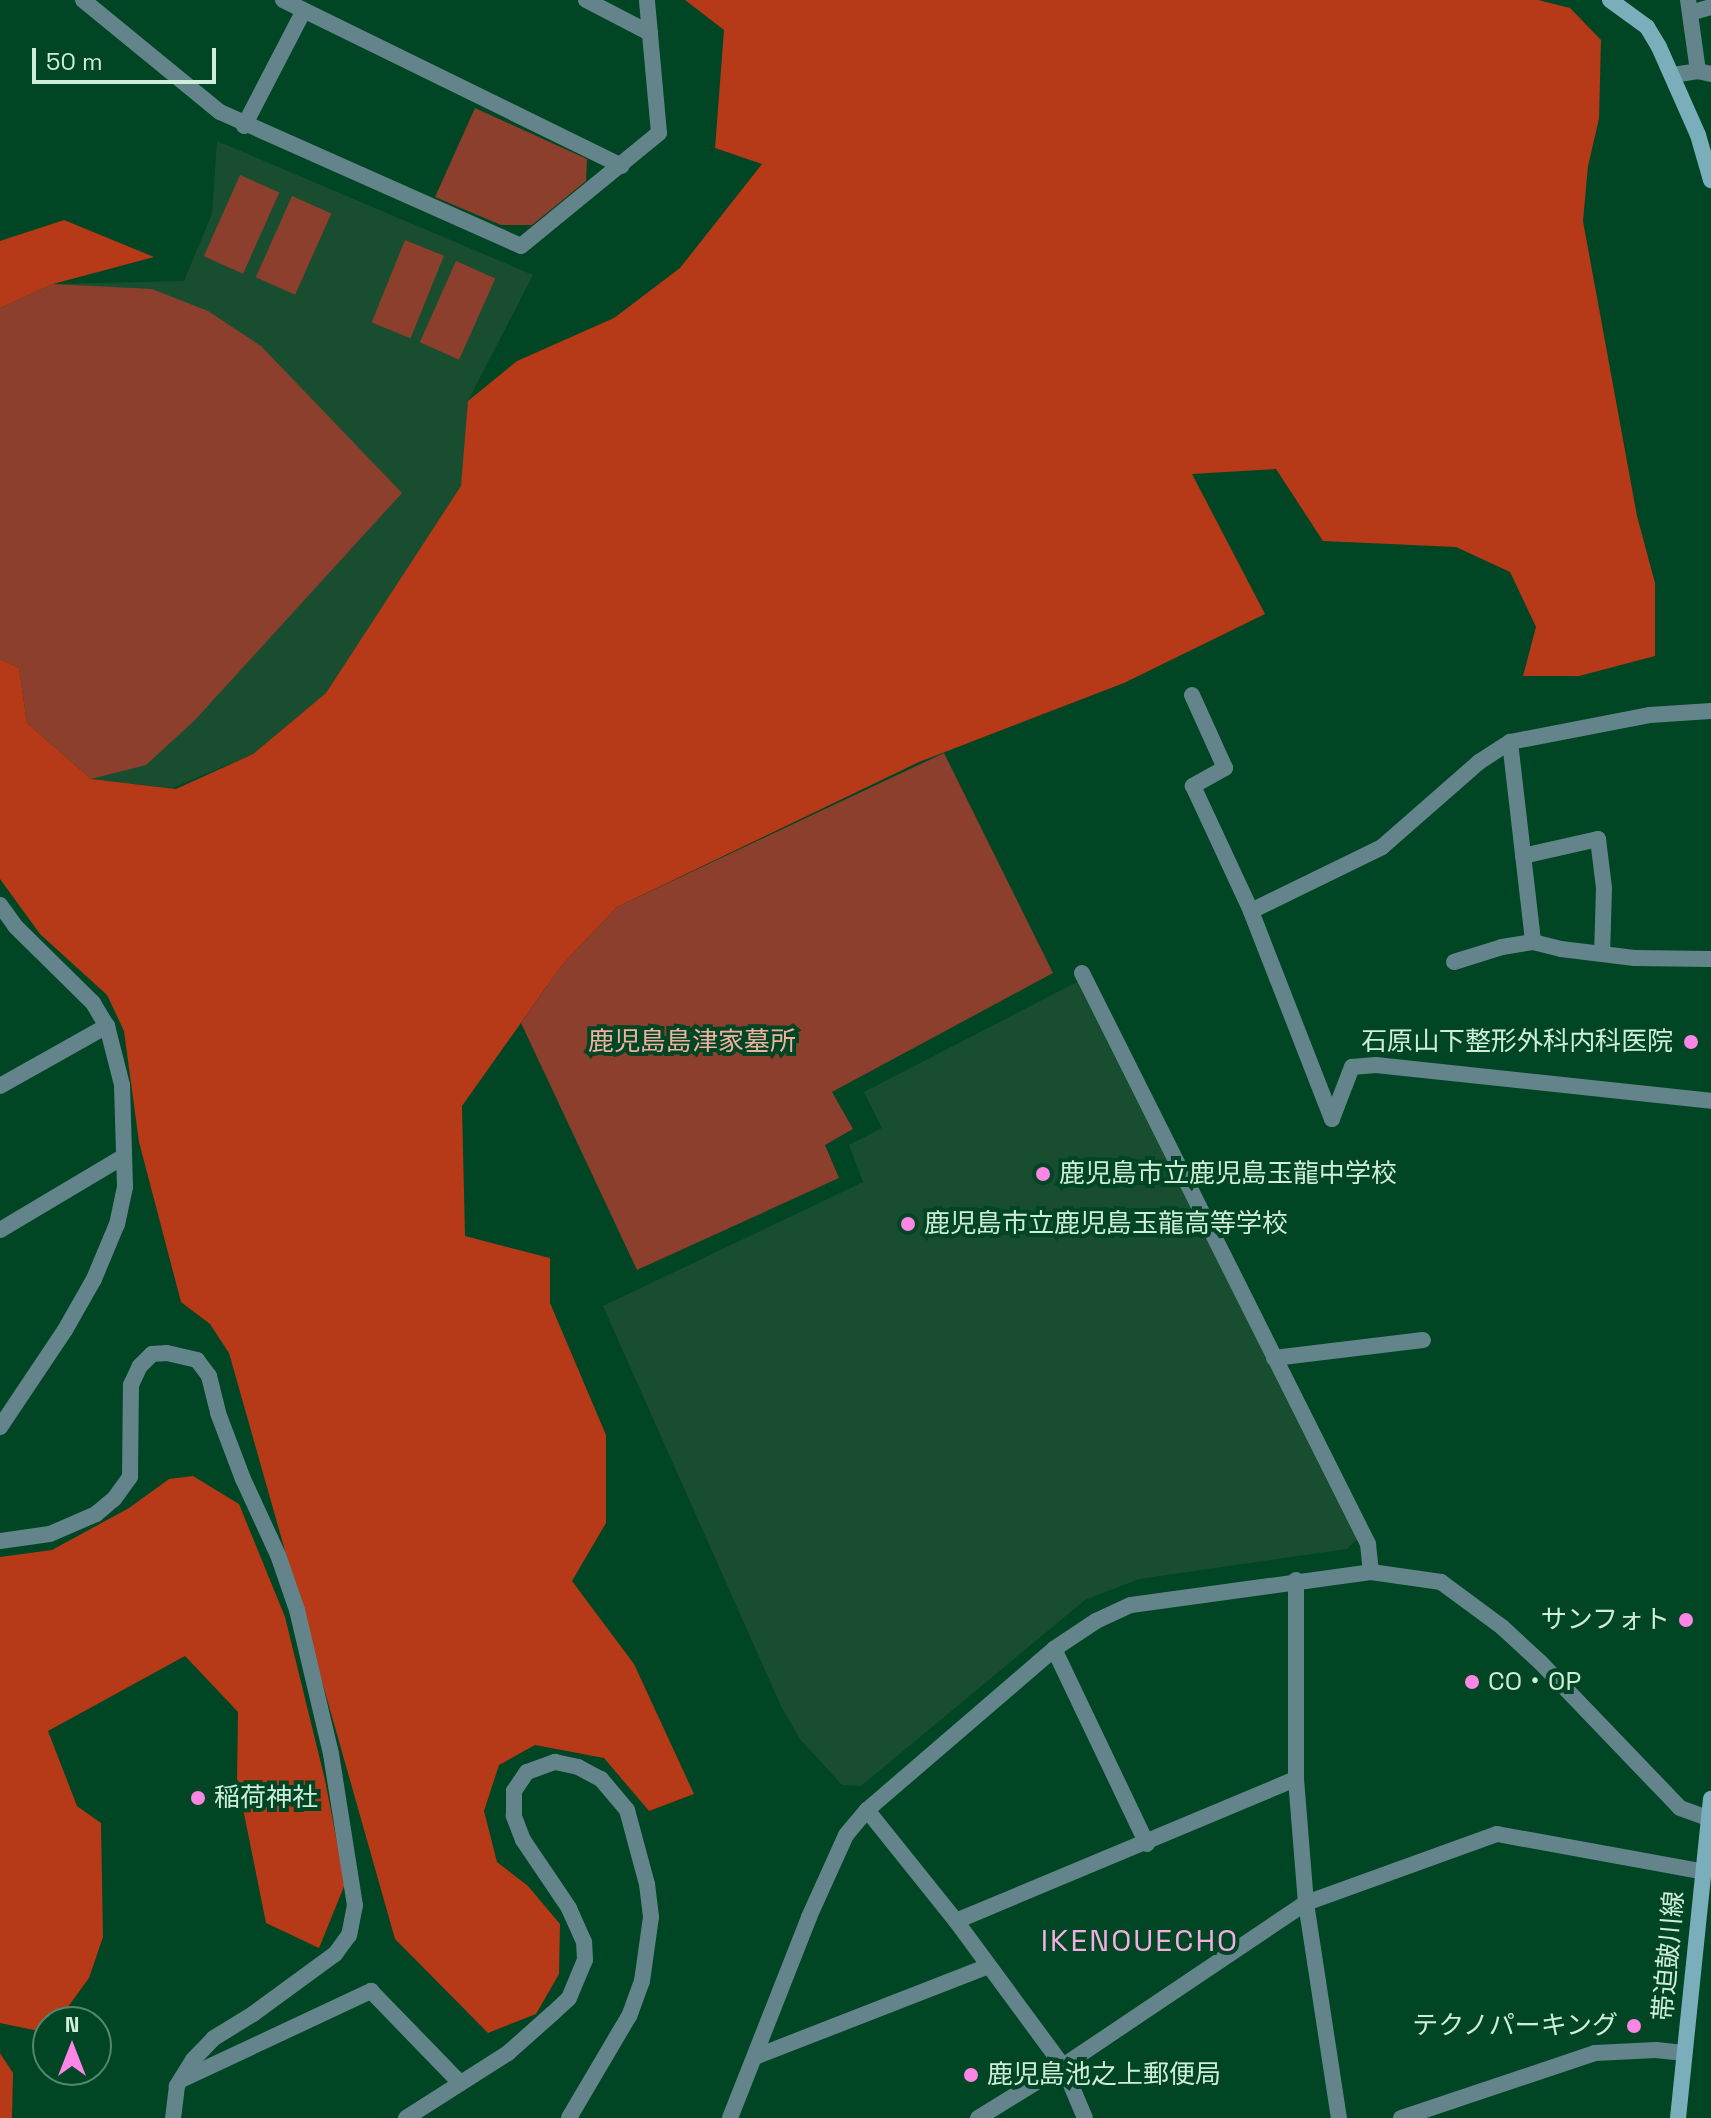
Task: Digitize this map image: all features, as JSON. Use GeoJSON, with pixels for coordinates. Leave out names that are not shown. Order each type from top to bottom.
{"type":"FeatureCollection","features":[{"type":"Feature","properties":{"kind":"street"},"geometry":{"type":"LineString","coordinates":[[83,0],[220,112],[244,126],[521,246],[659,133],[647,0]]}},
{"type":"Feature","properties":{"kind":"street"},"geometry":{"type":"LineString","coordinates":[[283,0],[622,166]]}},
{"type":"Feature","properties":{"kind":"street"},"geometry":{"type":"LineString","coordinates":[[586,0],[650,33]]}},
{"type":"Feature","properties":{"kind":"street"},"geometry":{"type":"LineString","coordinates":[[1610,0],[1647,27],[1673,75],[1698,135],[1711,180]]}},
{"type":"Feature","properties":{"kind":"street"},"geometry":{"type":"LineString","coordinates":[[1673,75],[1704,72],[1689,7],[1711,7]]}},
{"type":"Feature","properties":{"kind":"street"},"geometry":{"type":"LineString","coordinates":[[244,126],[303,12]]}},
{"type":"Feature","properties":{"kind":"street"},"geometry":{"type":"LineString","coordinates":[[1192,695],[1225,768],[1193,786],[1251,911],[1332,1119],[1352,1067],[1376,1065],[1711,1101]]}},
{"type":"Feature","properties":{"kind":"street"},"geometry":{"type":"LineString","coordinates":[[1251,911],[1382,847],[1479,762],[1510,742],[1650,715],[1711,711]]}},
{"type":"Feature","properties":{"kind":"street"},"geometry":{"type":"LineString","coordinates":[[1510,742],[1533,942]]}},
{"type":"Feature","properties":{"kind":"street"},"geometry":{"type":"LineString","coordinates":[[1523,856],[1598,839],[1604,888],[1602,954]]}},
{"type":"Feature","properties":{"kind":"street"},"geometry":{"type":"LineString","coordinates":[[0,905],[15,926],[93,1003],[107,1026],[122,1085],[125,1187],[117,1224],[94,1279],[65,1330],[0,1427]]}},
{"type":"Feature","properties":{"kind":"street"},"geometry":{"type":"LineString","coordinates":[[0,935],[15,926]]}},
{"type":"Feature","properties":{"kind":"street"},"geometry":{"type":"LineString","coordinates":[[1454,962],[1502,947],[1533,942],[1602,954],[1711,959]]}},
{"type":"Feature","properties":{"kind":"street"},"geometry":{"type":"LineString","coordinates":[[1082,973],[1368,1544],[1371,1572]]}},
{"type":"Feature","properties":{"kind":"street"},"geometry":{"type":"LineString","coordinates":[[0,1086],[107,1026]]}},
{"type":"Feature","properties":{"kind":"street"},"geometry":{"type":"LineString","coordinates":[[0,1230],[123,1157]]}},
{"type":"Feature","properties":{"kind":"street"},"geometry":{"type":"LineString","coordinates":[[1274,1358],[1423,1340]]}},
{"type":"Feature","properties":{"kind":"street"},"geometry":{"type":"LineString","coordinates":[[0,1541],[50,1534],[96,1514],[114,1499],[130,1477],[131,1385],[140,1366],[152,1354],[167,1353],[197,1360],[209,1376],[233,1453],[278,1555],[297,1610],[331,1754],[355,1905],[349,1935],[335,1954],[253,2014],[214,2038],[182,2080],[174,2101],[173,2118]]}},
{"type":"Feature","properties":{"kind":"street"},"geometry":{"type":"LineString","coordinates":[[730,2118],[828,1872],[846,1835],[867,1810],[1054,1649],[1096,1621],[1131,1605],[1371,1572],[1441,1582],[1502,1627],[1541,1663],[1680,1808],[1708,1818]]}},
{"type":"Feature","properties":{"kind":"street"},"geometry":{"type":"LineString","coordinates":[[1296,1580],[1296,1779],[1306,1903],[1339,2118]]}},
{"type":"Feature","properties":{"kind":"street"},"geometry":{"type":"LineString","coordinates":[[1054,1649],[1147,1844]]}},
{"type":"Feature","properties":{"kind":"street"},"geometry":{"type":"LineString","coordinates":[[406,2118],[508,2053],[569,1998],[585,1960],[584,1942],[569,1908],[523,1840],[514,1816],[514,1791],[527,1772],[555,1762],[578,1767],[601,1779],[627,1810],[647,1884],[651,1917],[642,1981],[629,2016],[569,2118]]}},
{"type":"Feature","properties":{"kind":"street"},"geometry":{"type":"LineString","coordinates":[[956,1921],[1147,1844],[1296,1779]]}},
{"type":"Feature","properties":{"kind":"street","name":"帯迫皷川線"},"geometry":{"type":"LineString","coordinates":[[1678,2118],[1706,1872],[1711,1799]]}},
{"type":"Feature","properties":{"kind":"street"},"geometry":{"type":"LineString","coordinates":[[867,1810],[956,1921],[1063,2066],[1085,2118]]}},
{"type":"Feature","properties":{"kind":"street"},"geometry":{"type":"LineString","coordinates":[[978,2118],[1063,2066],[1306,1903],[1497,1834],[1706,1872]]}},
{"type":"Feature","properties":{"kind":"street"},"geometry":{"type":"LineString","coordinates":[[755,2057],[988,1966]]}},
{"type":"Feature","properties":{"kind":"street"},"geometry":{"type":"LineString","coordinates":[[182,2080],[371,1991],[460,2083]]}},
{"type":"Feature","properties":{"kind":"street"},"geometry":{"type":"LineString","coordinates":[[1401,2118],[1595,2053],[1656,2050],[1684,2053]]}},
{"type":"Feature","properties":{"kind":"shaded area"},"geometry":{"type":"Polygon","coordinates":[[[685,0],[1538,0],[1570,8],[1601,40],[1599,119],[1588,166],[1583,221],[1637,516],[1655,583],[1655,656],[1579,676],[1523,676],[1536,627],[1510,572],[1456,547],[1323,541],[1276,469],[1192,474],[1265,614],[1124,683],[919,762],[617,907],[562,965],[462,1106],[465,1236],[550,1258],[550,1303],[606,1435],[606,1523],[572,1581],[634,1664],[694,1794],[649,1811],[604,1758],[535,1745],[499,1765],[484,1811],[497,1862],[528,1886],[560,1924],[559,1974],[536,2014],[488,2033],[395,1939],[229,1353],[210,1324],[181,1302],[139,1142],[124,1031],[107,995],[40,934],[0,879],[0,659],[19,668],[27,723],[91,779],[176,789],[253,754],[326,693],[461,486],[468,401],[517,361],[614,318],[680,268],[762,164],[715,148],[724,30],[685,0]]]}},
{"type":"Feature","properties":{"kind":"shaded area"},"geometry":{"type":"Polygon","coordinates":[[[217,141],[533,275],[468,401],[462,486],[326,693],[253,754],[172,788],[91,779],[27,723],[19,668],[0,659],[0,308],[53,284],[184,281],[212,214],[217,141]]]}},
{"type":"Feature","properties":{"kind":"shaded area"},"geometry":{"type":"Polygon","coordinates":[[[64,220],[154,257],[53,284],[0,308],[0,241],[64,220]]]}},
{"type":"Feature","properties":{"kind":"shaded area"},"geometry":{"type":"Polygon","coordinates":[[[1077,982],[1357,1539],[1347,1549],[1139,1579],[1085,1600],[861,1786],[842,1785],[800,1739],[781,1706],[603,1306],[863,1182],[849,1145],[882,1128],[864,1092],[1077,982]]]}},
{"type":"Feature","properties":{"kind":"shaded area"},"geometry":{"type":"Polygon","coordinates":[[[193,1476],[239,1504],[285,1617],[325,1780],[345,1884],[319,1948],[266,1923],[237,1779],[238,1712],[185,1656],[48,1731],[77,1806],[101,1823],[103,1937],[89,1978],[69,2006],[32,2006],[32,2030],[0,2023],[0,1557],[52,1550],[129,1508],[169,1479],[193,1476]]]}},
{"type":"Feature","properties":{"kind":"shaded area"},"geometry":{"type":"Polygon","coordinates":[[[0,2053],[13,2073],[12,2118],[0,2118],[0,2053]]]}},
{"type":"Feature","properties":{"kind":"green space"},"geometry":{"type":"Polygon","coordinates":[[[475,108],[587,159],[586,181],[532,225],[501,225],[435,197],[475,108]]]}},
{"type":"Feature","properties":{"kind":"green space"},"geometry":{"type":"Polygon","coordinates":[[[240,175],[279,192],[243,274],[204,256],[240,175]]]}},
{"type":"Feature","properties":{"kind":"green space"},"geometry":{"type":"Polygon","coordinates":[[[292,196],[331,213],[295,295],[256,277],[292,196]]]}},
{"type":"Feature","properties":{"kind":"green space"},"geometry":{"type":"Polygon","coordinates":[[[405,240],[444,256],[411,338],[372,323],[405,240]]]}},
{"type":"Feature","properties":{"kind":"green space"},"geometry":{"type":"Polygon","coordinates":[[[456,261],[495,278],[459,360],[420,342],[456,261]]]}},
{"type":"Feature","properties":{"kind":"green space"},"geometry":{"type":"Polygon","coordinates":[[[53,284],[152,289],[208,311],[261,346],[402,493],[195,720],[146,765],[91,779],[27,723],[19,668],[0,659],[0,308],[53,284]]]}},
{"type":"Feature","properties":{"kind":"green space","name":"鹿児島島津家墓所"},"geometry":{"type":"Polygon","coordinates":[[[944,753],[1053,973],[832,1092],[853,1129],[825,1145],[839,1178],[637,1270],[521,1023],[562,965],[617,907],[944,753]]]}},
{"type":"Feature","properties":{"kind":"place","name":"石原山下整形外科内科医院"},"geometry":{"type":"Point","coordinates":[1691,1042]}},
{"type":"Feature","properties":{"kind":"place","name":"鹿児島市立鹿児島玉龍中学校"},"geometry":{"type":"Point","coordinates":[1043,1174]}},
{"type":"Feature","properties":{"kind":"place","name":"鹿児島市立鹿児島玉龍高等学校"},"geometry":{"type":"Point","coordinates":[908,1224]}},
{"type":"Feature","properties":{"kind":"place","name":"サンフォト"},"geometry":{"type":"Point","coordinates":[1686,1620]}},
{"type":"Feature","properties":{"kind":"place","name":"CO・OP"},"geometry":{"type":"Point","coordinates":[1472,1682]}},
{"type":"Feature","properties":{"kind":"place","name":"稲荷神社"},"geometry":{"type":"Point","coordinates":[198,1798]}},
{"type":"Feature","properties":{"kind":"place","name":"テクノパーキング"},"geometry":{"type":"Point","coordinates":[1634,2026]}},
{"type":"Feature","properties":{"kind":"place","name":"鹿児島池之上郵便局"},"geometry":{"type":"Point","coordinates":[971,2075]}},
{"type":"Feature","properties":{"kind":"district","name":"IKENOUECHO"},"geometry":{"type":"Point","coordinates":[1140,1941]}}]}
